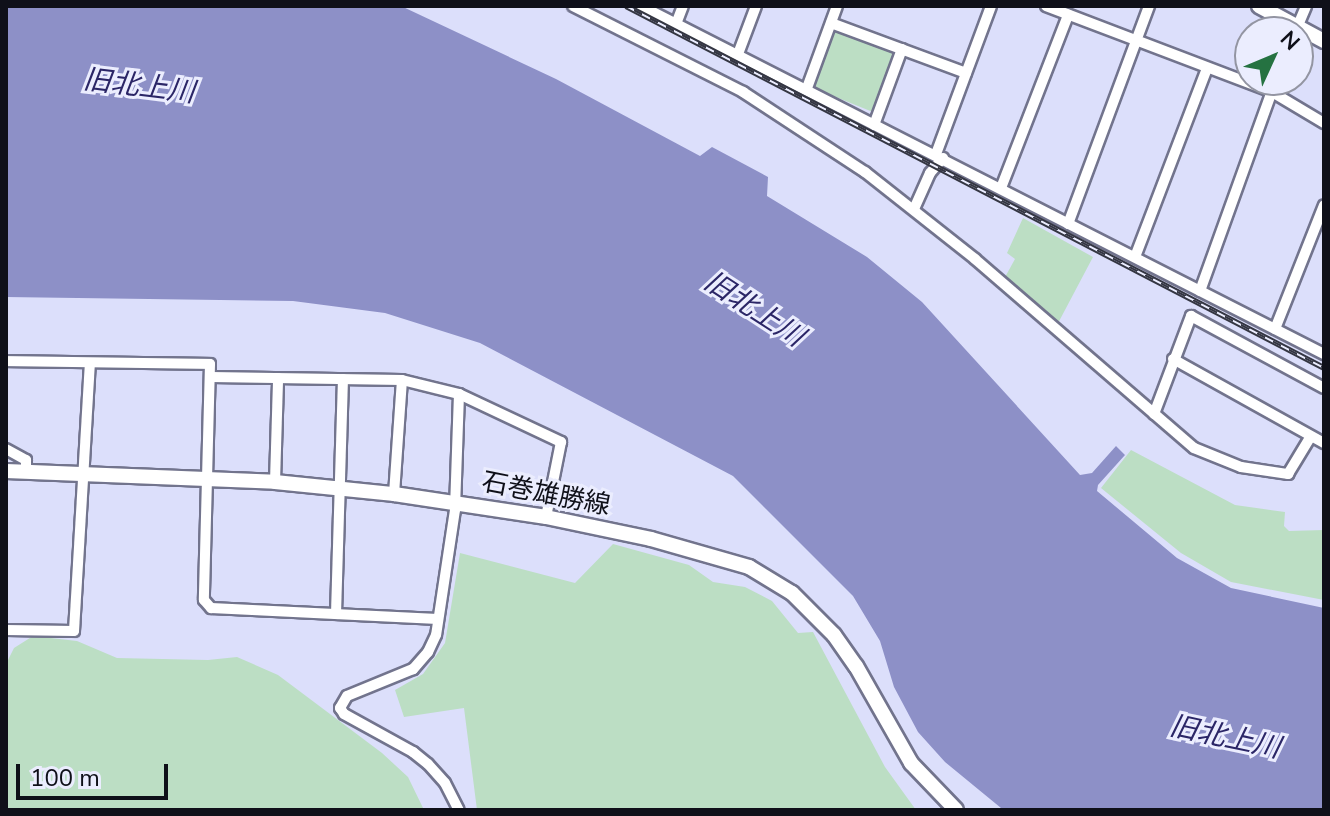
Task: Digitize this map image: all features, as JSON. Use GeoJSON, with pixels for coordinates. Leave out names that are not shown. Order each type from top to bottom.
{"type":"FeatureCollection","features":[{"type":"Feature","properties":{"kind":"main road","name":"石巻雄勝線"},"geometry":{"type":"LineString","coordinates":[[6,471],[275,482],[454,501],[546,517],[699,551],[749,567],[773,579],[808,606],[834,635],[856,666],[911,763],[956,810]]}},
{"type":"Feature","properties":{"kind":"street"},"geometry":{"type":"LineString","coordinates":[[573,6],[743,92],[914,209],[1194,448],[1241,467],[1288,474],[1311,436]]}},
{"type":"Feature","properties":{"kind":"street"},"geometry":{"type":"LineString","coordinates":[[641,6],[1324,354]]}},
{"type":"Feature","properties":{"kind":"street"},"geometry":{"type":"LineString","coordinates":[[676,24],[683,6]]}},
{"type":"Feature","properties":{"kind":"street"},"geometry":{"type":"LineString","coordinates":[[738,54],[756,6]]}},
{"type":"Feature","properties":{"kind":"street"},"geometry":{"type":"LineString","coordinates":[[807,88],[837,6]]}},
{"type":"Feature","properties":{"kind":"street"},"geometry":{"type":"LineString","coordinates":[[914,209],[940,156],[991,6]]}},
{"type":"Feature","properties":{"kind":"street"},"geometry":{"type":"LineString","coordinates":[[1046,6],[1234,78]]}},
{"type":"Feature","properties":{"kind":"street"},"geometry":{"type":"LineString","coordinates":[[1068,224],[1149,6]]}},
{"type":"Feature","properties":{"kind":"street"},"geometry":{"type":"LineString","coordinates":[[1001,188],[1068,15]]}},
{"type":"Feature","properties":{"kind":"street"},"geometry":{"type":"LineString","coordinates":[[831,23],[966,73]]}},
{"type":"Feature","properties":{"kind":"street"},"geometry":{"type":"LineString","coordinates":[[874,125],[902,49]]}},
{"type":"Feature","properties":{"kind":"street"},"geometry":{"type":"LineString","coordinates":[[1135,257],[1207,68]]}},
{"type":"Feature","properties":{"kind":"street"},"geometry":{"type":"LineString","coordinates":[[1200,291],[1271,96]]}},
{"type":"Feature","properties":{"kind":"street"},"geometry":{"type":"LineString","coordinates":[[1279,96],[1324,123]]}},
{"type":"Feature","properties":{"kind":"street"},"geometry":{"type":"LineString","coordinates":[[1275,329],[1324,205]]}},
{"type":"Feature","properties":{"kind":"street"},"geometry":{"type":"LineString","coordinates":[[1154,414],[1191,316],[1324,388]]}},
{"type":"Feature","properties":{"kind":"street"},"geometry":{"type":"LineString","coordinates":[[1173,359],[1324,443]]}},
{"type":"Feature","properties":{"kind":"street"},"geometry":{"type":"LineString","coordinates":[[6,361],[210,364],[206,604],[211,608],[438,619]]}},
{"type":"Feature","properties":{"kind":"street"},"geometry":{"type":"LineString","coordinates":[[6,630],[74,631],[90,363]]}},
{"type":"Feature","properties":{"kind":"street"},"geometry":{"type":"LineString","coordinates":[[211,377],[402,380],[459,394],[561,442],[546,517]]}},
{"type":"Feature","properties":{"kind":"street"},"geometry":{"type":"LineString","coordinates":[[275,482],[278,378]]}},
{"type":"Feature","properties":{"kind":"street"},"geometry":{"type":"LineString","coordinates":[[336,614],[343,379]]}},
{"type":"Feature","properties":{"kind":"street"},"geometry":{"type":"LineString","coordinates":[[394,494],[402,380]]}},
{"type":"Feature","properties":{"kind":"street"},"geometry":{"type":"LineString","coordinates":[[459,394],[454,501],[438,619],[428,652],[413,669],[347,696],[340,708],[344,714],[413,752],[428,764],[445,783],[459,810]]}},
{"type":"Feature","properties":{"kind":"street"},"geometry":{"type":"LineString","coordinates":[[6,449],[26,460],[26,473]]}},
{"type":"Feature","properties":{"kind":"green space"},"geometry":{"type":"Polygon","coordinates":[[[836,27],[897,52],[873,112],[812,87],[836,27]]]}},
{"type":"Feature","properties":{"kind":"green space"},"geometry":{"type":"Polygon","coordinates":[[[1023,218],[1093,257],[1056,327],[1004,279],[1015,259],[1007,253],[1023,218]]]}},
{"type":"Feature","properties":{"kind":"green space"},"geometry":{"type":"Polygon","coordinates":[[[1131,450],[1235,505],[1285,512],[1284,526],[1289,531],[1324,530],[1324,600],[1231,582],[1181,553],[1101,488],[1131,450]]]}},
{"type":"Feature","properties":{"kind":"green space"},"geometry":{"type":"Polygon","coordinates":[[[613,544],[689,565],[713,582],[745,587],[772,601],[798,633],[813,632],[885,767],[916,810],[477,810],[464,708],[404,717],[395,690],[423,674],[445,643],[460,553],[575,583],[613,544]]]}},
{"type":"Feature","properties":{"kind":"green space"},"geometry":{"type":"Polygon","coordinates":[[[33,636],[77,641],[117,658],[208,660],[237,657],[278,675],[382,753],[408,777],[424,810],[6,810],[6,664],[14,648],[33,636]]]}},
{"type":"Feature","properties":{"kind":"water","name":"旧北上川"},"geometry":{"type":"Polygon","coordinates":[[[6,6],[401,6],[556,79],[700,156],[712,147],[768,177],[767,196],[867,257],[922,302],[1080,475],[1092,473],[1116,446],[1125,455],[1098,485],[1097,491],[1177,558],[1231,588],[1324,608],[1324,810],[1001,808],[945,762],[918,732],[894,687],[880,641],[853,596],[733,476],[480,343],[385,313],[293,301],[6,297],[6,6]]]}},
{"type":"Feature","properties":{"kind":"railway"},"geometry":{"type":"LineString","coordinates":[[626,6],[1324,368]]}}]}
